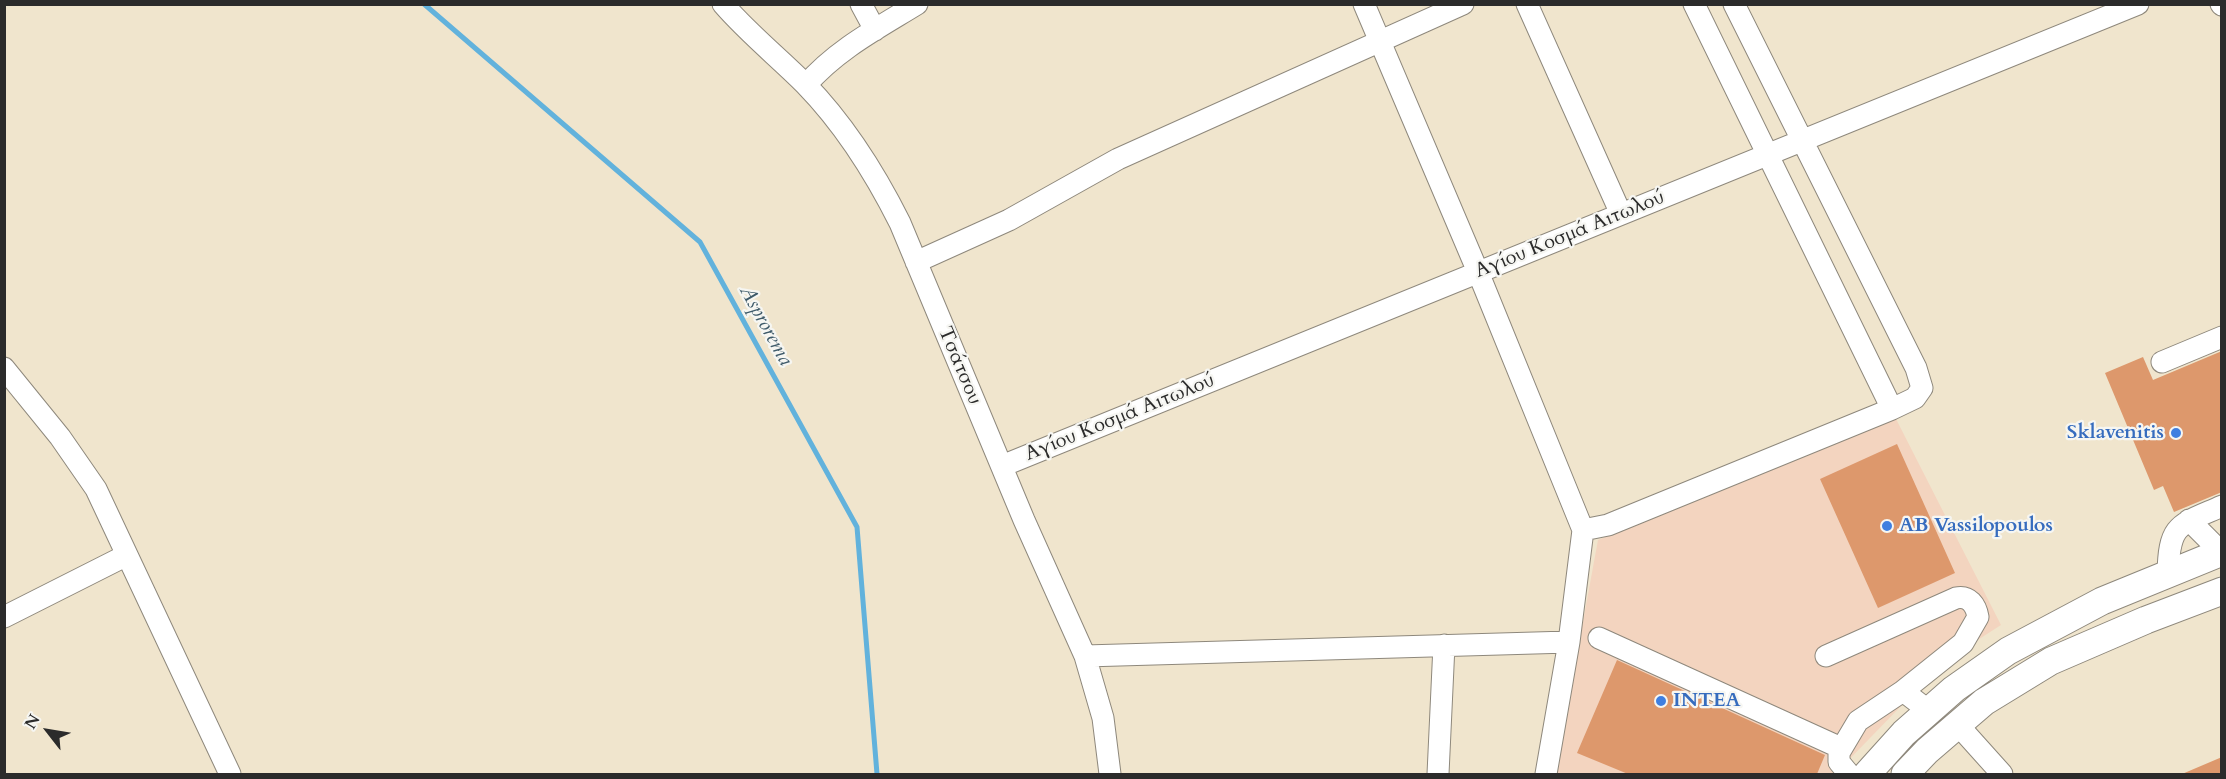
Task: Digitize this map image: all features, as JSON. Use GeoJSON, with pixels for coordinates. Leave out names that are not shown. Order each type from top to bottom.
{"type":"FeatureCollection","features":[{"type":"Feature","properties":{"kind":"main road"},"geometry":{"type":"LineString","coordinates":[[1867,774],[1904,733],[1954,689],[2008,651],[2102,601],[2221,552]]}},
{"type":"Feature","properties":{"kind":"main road"},"geometry":{"type":"LineString","coordinates":[[1905,774],[1984,702],[2051,661],[2146,620],[2222,591]]}},
{"type":"Feature","properties":{"kind":"street","name":"Τσάτσου"},"geometry":{"type":"LineString","coordinates":[[723,4],[806,85],[850,140],[882,188],[1085,656],[1103,718],[1110,774]]}},
{"type":"Feature","properties":{"kind":"street"},"geometry":{"type":"LineString","coordinates":[[861,4],[875,30]]}},
{"type":"Feature","properties":{"kind":"street"},"geometry":{"type":"LineString","coordinates":[[806,85],[823,65],[918,4]]}},
{"type":"Feature","properties":{"kind":"street"},"geometry":{"type":"LineString","coordinates":[[1364,4],[1478,272],[1583,530],[1569,642],[1546,774]]}},
{"type":"Feature","properties":{"kind":"street"},"geometry":{"type":"LineString","coordinates":[[916,262],[1009,220],[1118,159],[1463,4]]}},
{"type":"Feature","properties":{"kind":"street"},"geometry":{"type":"LineString","coordinates":[[1527,4],[1621,214]]}},
{"type":"Feature","properties":{"kind":"street"},"geometry":{"type":"LineString","coordinates":[[1694,4],[1892,409]]}},
{"type":"Feature","properties":{"kind":"street"},"geometry":{"type":"LineString","coordinates":[[1583,530],[1608,525],[1892,409],[1915,398],[1922,388],[1734,4]]}},
{"type":"Feature","properties":{"kind":"street","name":"Αγίου Κοσμά Αιτωλού"},"geometry":{"type":"LineString","coordinates":[[1002,466],[2138,4]]}},
{"type":"Feature","properties":{"kind":"street"},"geometry":{"type":"LineString","coordinates":[[2162,362],[2222,337]]}},
{"type":"Feature","properties":{"kind":"street"},"geometry":{"type":"LineString","coordinates":[[4,368],[60,437],[96,489],[230,774]]}},
{"type":"Feature","properties":{"kind":"street"},"geometry":{"type":"LineString","coordinates":[[2168,573],[2171,538],[2179,526],[2222,506]]}},
{"type":"Feature","properties":{"kind":"street"},"geometry":{"type":"LineString","coordinates":[[2189,520],[2221,552]]}},
{"type":"Feature","properties":{"kind":"street"},"geometry":{"type":"LineString","coordinates":[[4,617],[127,555]]}},
{"type":"Feature","properties":{"kind":"street"},"geometry":{"type":"LineString","coordinates":[[1826,656],[1956,598],[1970,600],[1976,608],[1978,617],[1963,643],[1903,691],[1860,719],[1841,748],[1838,758],[1850,774]]}},
{"type":"Feature","properties":{"kind":"street"},"geometry":{"type":"LineString","coordinates":[[1599,638],[1841,748]]}},
{"type":"Feature","properties":{"kind":"street"},"geometry":{"type":"LineString","coordinates":[[1085,656],[1569,642]]}},
{"type":"Feature","properties":{"kind":"street"},"geometry":{"type":"LineString","coordinates":[[1438,774],[1444,645]]}},
{"type":"Feature","properties":{"kind":"street"},"geometry":{"type":"LineString","coordinates":[[1903,691],[1929,711]]}},
{"type":"Feature","properties":{"kind":"street"},"geometry":{"type":"LineString","coordinates":[[1958,725],[2002,774]]}},
{"type":"Feature","properties":{"kind":"shaded area"},"geometry":{"type":"Polygon","coordinates":[[[1895,417],[2001,625],[1973,643],[1905,702],[1835,774],[1555,774],[1598,540],[1895,417]]]}},
{"type":"Feature","properties":{"kind":"building","name":"Sklavenitis"},"geometry":{"type":"Polygon","coordinates":[[[2222,351],[2222,492],[2174,512],[2163,486],[2154,490],[2105,373],[2143,357],[2153,380],[2222,351]]]}},
{"type":"Feature","properties":{"kind":"building","name":"AB Vassilopoulos"},"geometry":{"type":"Polygon","coordinates":[[[1897,444],[1955,573],[1878,608],[1820,479],[1897,444]]]}},
{"type":"Feature","properties":{"kind":"building","name":"INTEA"},"geometry":{"type":"Polygon","coordinates":[[[1617,660],[1825,755],[1817,774],[1628,774],[1577,753],[1617,660]]]}},
{"type":"Feature","properties":{"kind":"building"},"geometry":{"type":"Polygon","coordinates":[[[2222,757],[2222,774],[2182,774],[2222,757]]]}},
{"type":"Feature","properties":{"kind":"waterway","name":"Asprorema"},"geometry":{"type":"LineString","coordinates":[[424,4],[700,242],[857,527],[877,774]]}},
{"type":"Feature","properties":{"kind":"place","name":"Sklavenitis"},"geometry":{"type":"Point","coordinates":[2176,433]}},
{"type":"Feature","properties":{"kind":"place","name":"AB Vassilopoulos"},"geometry":{"type":"Point","coordinates":[1887,526]}},
{"type":"Feature","properties":{"kind":"place","name":"INTEA"},"geometry":{"type":"Point","coordinates":[1661,701]}}]}
